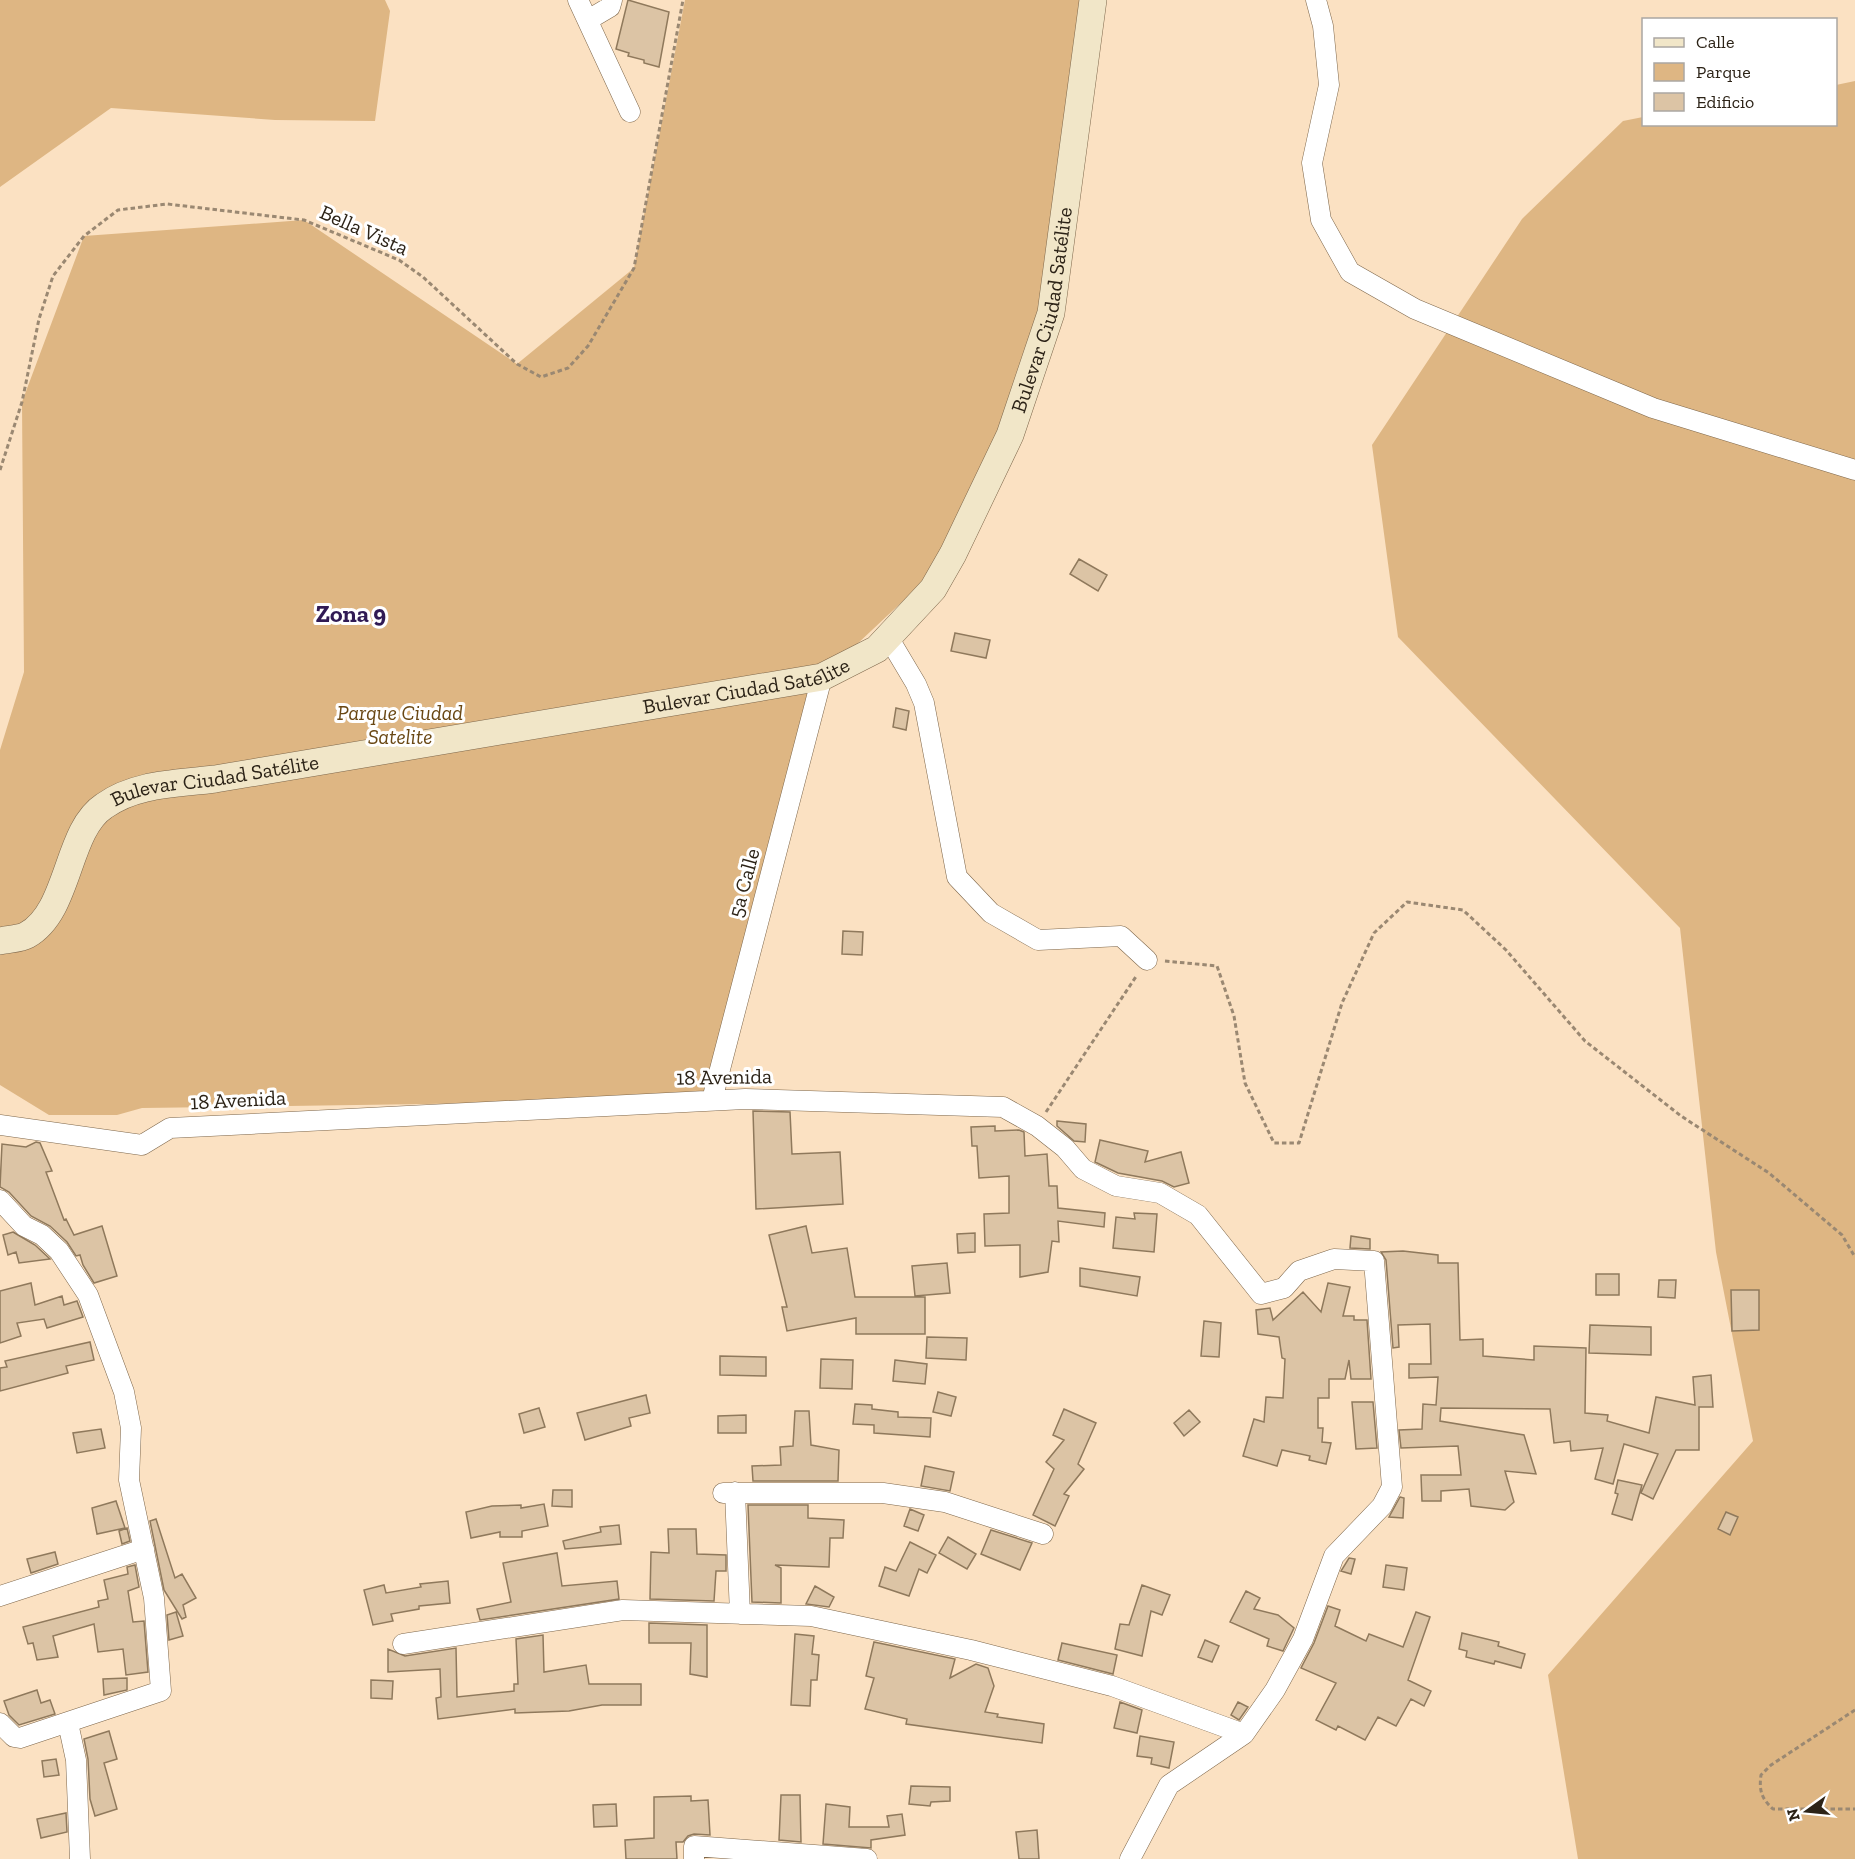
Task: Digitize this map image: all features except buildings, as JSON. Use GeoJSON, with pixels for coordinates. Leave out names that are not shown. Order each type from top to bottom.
{"type":"FeatureCollection","features":[{"type":"Feature","properties":{"kind":"street"},"geometry":{"type":"LineString","coordinates":[[578,0],[630,112]]}},
{"type":"Feature","properties":{"kind":"street"},"geometry":{"type":"LineString","coordinates":[[588,20],[610,7],[612,0]]}},
{"type":"Feature","properties":{"kind":"street","name":"Bulevar Ciudad Satélite"},"geometry":{"type":"LineString","coordinates":[[0,941],[27,935],[50,914],[89,821],[103,806],[137,789],[215,779],[822,677],[877,649],[933,589],[953,554],[1010,435],[1042,342],[1050,314],[1093,0]]}},
{"type":"Feature","properties":{"kind":"street"},"geometry":{"type":"LineString","coordinates":[[1316,0],[1323,26],[1329,85],[1312,163],[1321,220],[1350,272],[1415,309],[1653,408],[1855,470]]}},
{"type":"Feature","properties":{"kind":"street"},"geometry":{"type":"LineString","coordinates":[[888,637],[916,684],[924,703],[931,729],[957,877],[991,913],[1038,940],[1121,936],[1147,960]]}},
{"type":"Feature","properties":{"kind":"street","name":"5a Calle"},"geometry":{"type":"LineString","coordinates":[[712,1100],[822,677]]}},
{"type":"Feature","properties":{"kind":"street","name":"18 Avenida"},"geometry":{"type":"LineString","coordinates":[[0,1125],[142,1145],[170,1128],[712,1100],[1003,1107],[1037,1126],[1065,1148],[1083,1169],[1116,1186],[1160,1193],[1198,1215],[1260,1294],[1284,1288],[1299,1271],[1334,1259],[1374,1261],[1392,1487],[1382,1506],[1334,1556],[1303,1639],[1275,1690],[1244,1734]]}},
{"type":"Feature","properties":{"kind":"street"},"geometry":{"type":"LineString","coordinates":[[0,1200],[24,1226],[42,1235],[59,1251],[88,1295],[124,1392],[131,1428],[129,1480],[154,1598],[161,1691],[20,1738],[14,1737],[0,1723]]}},
{"type":"Feature","properties":{"kind":"street"},"geometry":{"type":"LineString","coordinates":[[740,1614],[729,1492],[883,1493],[945,1502],[1043,1534]]}},
{"type":"Feature","properties":{"kind":"street"},"geometry":{"type":"LineString","coordinates":[[0,1596],[144,1549]]}},
{"type":"Feature","properties":{"kind":"street"},"geometry":{"type":"LineString","coordinates":[[403,1644],[623,1610],[811,1616],[971,1650],[1112,1686],[1244,1734]]}},
{"type":"Feature","properties":{"kind":"street"},"geometry":{"type":"LineString","coordinates":[[68,1723],[76,1760],[80,1859]]}},
{"type":"Feature","properties":{"kind":"street"},"geometry":{"type":"LineString","coordinates":[[1130,1859],[1168,1785],[1244,1734]]}},
{"type":"Feature","properties":{"kind":"street"},"geometry":{"type":"LineString","coordinates":[[694,1859],[694,1846],[867,1859]]}},
{"type":"Feature","properties":{"kind":"path","name":"Bella Vista"},"geometry":{"type":"LineString","coordinates":[[0,470],[22,402],[39,319],[53,276],[84,236],[118,210],[167,204],[304,219],[365,244],[407,265],[517,364],[541,377],[568,368],[588,346],[634,268],[683,0]]}},
{"type":"Feature","properties":{"kind":"path"},"geometry":{"type":"LineString","coordinates":[[1037,1126],[1147,960],[1217,966],[1233,1016],[1245,1083],[1274,1143],[1299,1143],[1342,1003],[1374,933],[1407,902],[1463,909],[1506,950],[1585,1041],[1681,1116],[1769,1173],[1842,1235],[1855,1257]]}},
{"type":"Feature","properties":{"kind":"path"},"geometry":{"type":"LineString","coordinates":[[1855,1710],[1771,1765],[1761,1774],[1760,1788],[1763,1800],[1773,1809],[1855,1809]]}},
{"type":"Feature","properties":{"kind":"green space"},"geometry":{"type":"Polygon","coordinates":[[[0,0],[385,0],[390,11],[375,121],[275,120],[111,108],[0,187],[0,0]]]}},
{"type":"Feature","properties":{"kind":"green space","name":"Parque Ciudad Satelite"},"geometry":{"type":"Polygon","coordinates":[[[685,0],[1092,0],[1042,342],[953,554],[822,677],[712,1100],[142,1108],[117,1115],[49,1115],[0,1085],[0,750],[24,672],[22,402],[84,236],[304,220],[517,364],[634,268],[685,0]]]}},
{"type":"Feature","properties":{"kind":"green space"},"geometry":{"type":"Polygon","coordinates":[[[1855,81],[1855,1859],[1578,1859],[1548,1675],[1753,1441],[1716,1252],[1680,928],[1398,637],[1372,445],[1522,219],[1623,121],[1642,117],[1642,126],[1837,126],[1837,85],[1855,81]]]}},
{"type":"Feature","properties":{"kind":"district","name":"Zona 9"},"geometry":{"type":"Point","coordinates":[351,614]}}]}
